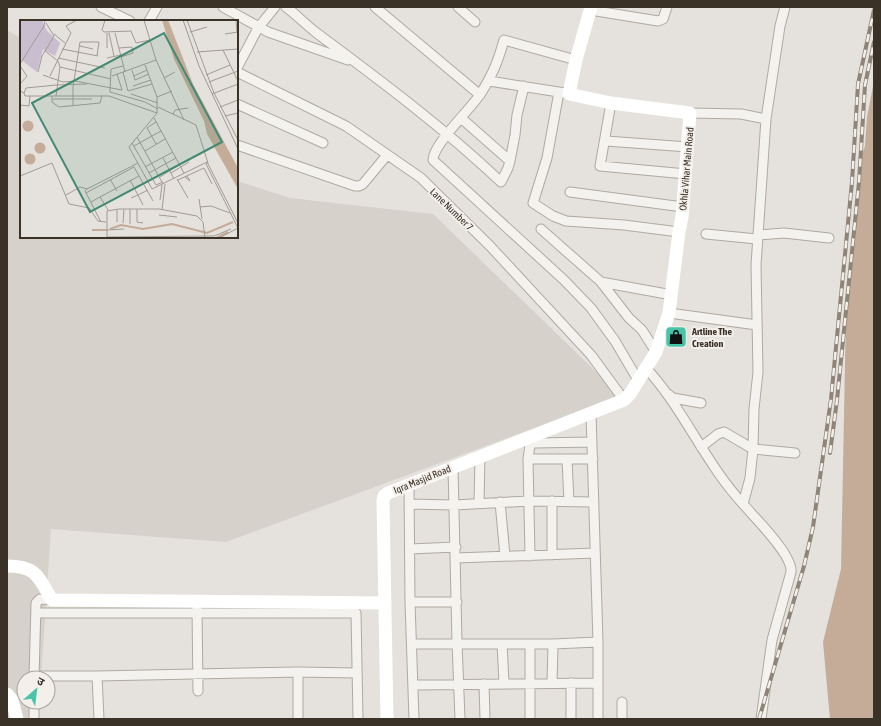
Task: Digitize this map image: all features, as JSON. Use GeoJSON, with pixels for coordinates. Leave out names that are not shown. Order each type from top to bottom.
{"type":"FeatureCollection","features":[{"type":"Feature","properties":{"kind":"street"},"geometry":{"type":"LineString","coordinates":[[102,7],[127,20]]}},
{"type":"Feature","properties":{"kind":"street"},"geometry":{"type":"LineString","coordinates":[[150,20],[157,7]]}},
{"type":"Feature","properties":{"kind":"street"},"geometry":{"type":"LineString","coordinates":[[223,7],[258,28],[357,63]]}},
{"type":"Feature","properties":{"kind":"street"},"geometry":{"type":"LineString","coordinates":[[238,66],[258,28],[275,7]]}},
{"type":"Feature","properties":{"kind":"street"},"geometry":{"type":"LineString","coordinates":[[286,7],[317,33],[419,111],[501,182],[510,161],[517,115],[524,86]]}},
{"type":"Feature","properties":{"kind":"street"},"geometry":{"type":"LineString","coordinates":[[375,7],[480,95]]}},
{"type":"Feature","properties":{"kind":"street"},"geometry":{"type":"LineString","coordinates":[[458,7],[475,22]]}},
{"type":"Feature","properties":{"kind":"street"},"geometry":{"type":"LineString","coordinates":[[666,7],[663,19],[658,21],[590,9],[576,60],[564,93],[547,158],[533,203],[553,216],[566,221],[624,225],[679,232]]}},
{"type":"Feature","properties":{"kind":"street"},"geometry":{"type":"LineString","coordinates":[[743,504],[750,478],[753,448],[754,409],[758,372],[756,265],[766,119],[780,26],[785,7]]}},
{"type":"Feature","properties":{"kind":"street"},"geometry":{"type":"LineString","coordinates":[[576,60],[504,40],[496,68],[489,81],[480,95],[447,135],[433,156],[433,160],[564,280],[591,308],[615,341],[638,380]]}},
{"type":"Feature","properties":{"kind":"street","name":"Lane Number 7"},"geometry":{"type":"LineString","coordinates":[[238,72],[346,126],[421,178],[490,246],[591,355],[624,400]]}},
{"type":"Feature","properties":{"kind":"street"},"geometry":{"type":"LineString","coordinates":[[489,81],[564,93]]}},
{"type":"Feature","properties":{"kind":"street","name":"Okhla Vihar Main Road"},"geometry":{"type":"LineString","coordinates":[[564,93],[611,103],[690,113],[683,207],[669,313],[656,352],[630,394],[624,400]]}},
{"type":"Feature","properties":{"kind":"street"},"geometry":{"type":"LineString","coordinates":[[611,103],[606,141],[600,166],[686,174]]}},
{"type":"Feature","properties":{"kind":"street"},"geometry":{"type":"LineString","coordinates":[[238,104],[323,143]]}},
{"type":"Feature","properties":{"kind":"street"},"geometry":{"type":"LineString","coordinates":[[690,113],[741,114],[766,119]]}},
{"type":"Feature","properties":{"kind":"street"},"geometry":{"type":"LineString","coordinates":[[461,118],[510,161]]}},
{"type":"Feature","properties":{"kind":"street"},"geometry":{"type":"LineString","coordinates":[[606,141],[688,147]]}},
{"type":"Feature","properties":{"kind":"street"},"geometry":{"type":"LineString","coordinates":[[238,145],[356,186],[363,184],[387,155]]}},
{"type":"Feature","properties":{"kind":"street"},"geometry":{"type":"LineString","coordinates":[[570,192],[683,207]]}},
{"type":"Feature","properties":{"kind":"street"},"geometry":{"type":"LineString","coordinates":[[541,229],[601,282],[630,318],[642,330],[656,352]]}},
{"type":"Feature","properties":{"kind":"street"},"geometry":{"type":"LineString","coordinates":[[706,234],[758,237],[784,233],[829,238]]}},
{"type":"Feature","properties":{"kind":"street"},"geometry":{"type":"LineString","coordinates":[[601,282],[672,295]]}},
{"type":"Feature","properties":{"kind":"street"},"geometry":{"type":"LineString","coordinates":[[669,313],[757,325]]}},
{"type":"Feature","properties":{"kind":"street"},"geometry":{"type":"LineString","coordinates":[[646,368],[667,394],[689,426],[700,447],[743,504],[771,534],[791,564],[772,644],[761,719]]}},
{"type":"Feature","properties":{"kind":"street"},"geometry":{"type":"LineString","coordinates":[[667,394],[673,398],[701,403]]}},
{"type":"Feature","properties":{"kind":"street","name":"Iqra Masjid Road"},"geometry":{"type":"LineString","coordinates":[[387,719],[384,496],[409,484],[624,400]]}},
{"type":"Feature","properties":{"kind":"street"},"geometry":{"type":"LineString","coordinates":[[591,413],[598,642],[598,719]]}},
{"type":"Feature","properties":{"kind":"street"},"geometry":{"type":"LineString","coordinates":[[700,447],[718,434],[724,432],[753,448],[795,453]]}},
{"type":"Feature","properties":{"kind":"street"},"geometry":{"type":"LineString","coordinates":[[530,556],[528,448],[531,444],[592,442]]}},
{"type":"Feature","properties":{"kind":"street"},"geometry":{"type":"LineString","coordinates":[[479,503],[480,456]]}},
{"type":"Feature","properties":{"kind":"street"},"geometry":{"type":"LineString","coordinates":[[528,459],[593,459]]}},
{"type":"Feature","properties":{"kind":"street"},"geometry":{"type":"LineString","coordinates":[[567,459],[569,502]]}},
{"type":"Feature","properties":{"kind":"street"},"geometry":{"type":"LineString","coordinates":[[453,467],[460,719]]}},
{"type":"Feature","properties":{"kind":"street"},"geometry":{"type":"LineString","coordinates":[[409,484],[410,602],[414,719]]}},
{"type":"Feature","properties":{"kind":"street"},"geometry":{"type":"LineString","coordinates":[[409,504],[454,505],[529,501],[594,502]]}},
{"type":"Feature","properties":{"kind":"street"},"geometry":{"type":"LineString","coordinates":[[552,501],[552,555]]}},
{"type":"Feature","properties":{"kind":"street"},"geometry":{"type":"LineString","coordinates":[[500,502],[505,556]]}},
{"type":"Feature","properties":{"kind":"street"},"geometry":{"type":"LineString","coordinates":[[410,549],[456,547]]}},
{"type":"Feature","properties":{"kind":"street"},"geometry":{"type":"LineString","coordinates":[[456,558],[595,553]]}},
{"type":"Feature","properties":{"kind":"street"},"geometry":{"type":"LineString","coordinates":[[7,566],[21,566],[36,574],[52,600]]}},
{"type":"Feature","properties":{"kind":"street"},"geometry":{"type":"LineString","coordinates":[[34,670],[36,603],[40,599],[197,608],[356,613],[358,719]]}},
{"type":"Feature","properties":{"kind":"street"},"geometry":{"type":"LineString","coordinates":[[36,613],[355,602],[385,603]]}},
{"type":"Feature","properties":{"kind":"street"},"geometry":{"type":"LineString","coordinates":[[410,602],[457,602]]}},
{"type":"Feature","properties":{"kind":"street"},"geometry":{"type":"LineString","coordinates":[[197,608],[198,691]]}},
{"type":"Feature","properties":{"kind":"street"},"geometry":{"type":"LineString","coordinates":[[412,644],[553,644],[598,642]]}},
{"type":"Feature","properties":{"kind":"street"},"geometry":{"type":"LineString","coordinates":[[502,644],[504,683]]}},
{"type":"Feature","properties":{"kind":"street"},"geometry":{"type":"LineString","coordinates":[[530,644],[530,719]]}},
{"type":"Feature","properties":{"kind":"street"},"geometry":{"type":"LineString","coordinates":[[552,683],[553,644]]}},
{"type":"Feature","properties":{"kind":"street"},"geometry":{"type":"LineString","coordinates":[[56,677],[298,672],[357,673]]}},
{"type":"Feature","properties":{"kind":"street"},"geometry":{"type":"LineString","coordinates":[[298,672],[298,719]]}},
{"type":"Feature","properties":{"kind":"street"},"geometry":{"type":"LineString","coordinates":[[97,676],[99,719]]}},
{"type":"Feature","properties":{"kind":"street"},"geometry":{"type":"LineString","coordinates":[[571,683],[572,719]]}},
{"type":"Feature","properties":{"kind":"street"},"geometry":{"type":"LineString","coordinates":[[413,685],[598,683]]}},
{"type":"Feature","properties":{"kind":"street"},"geometry":{"type":"LineString","coordinates":[[484,684],[485,719]]}},
{"type":"Feature","properties":{"kind":"street"},"geometry":{"type":"LineString","coordinates":[[7,694],[12,700],[17,719]]}},
{"type":"Feature","properties":{"kind":"street"},"geometry":{"type":"LineString","coordinates":[[622,702],[622,719]]}},
{"type":"Feature","properties":{"kind":"shaded area"},"geometry":{"type":"Polygon","coordinates":[[[7,30],[20,37],[20,238],[238,238],[238,181],[290,198],[433,214],[621,396],[226,542],[51,529],[42,670],[16,670],[16,710],[39,710],[38,719],[7,719],[7,30]]]}},
{"type":"Feature","properties":{"kind":"shaded area"},"geometry":{"type":"Polygon","coordinates":[[[874,81],[874,719],[830,719],[823,642],[841,569],[846,314],[855,236],[856,200],[861,174],[859,162],[865,146],[867,117],[874,81]]]}},
{"type":"Feature","properties":{"kind":"railway"},"geometry":{"type":"LineString","coordinates":[[759,719],[804,566],[813,527],[831,399],[852,182],[858,84],[874,10]]}},
{"type":"Feature","properties":{"kind":"railway"},"geometry":{"type":"LineString","coordinates":[[830,453],[837,400],[859,182],[865,85],[874,42]]}},
{"type":"Feature","properties":{"kind":"place","name":"Artline The Creation"},"geometry":{"type":"Point","coordinates":[676,337]}}]}
